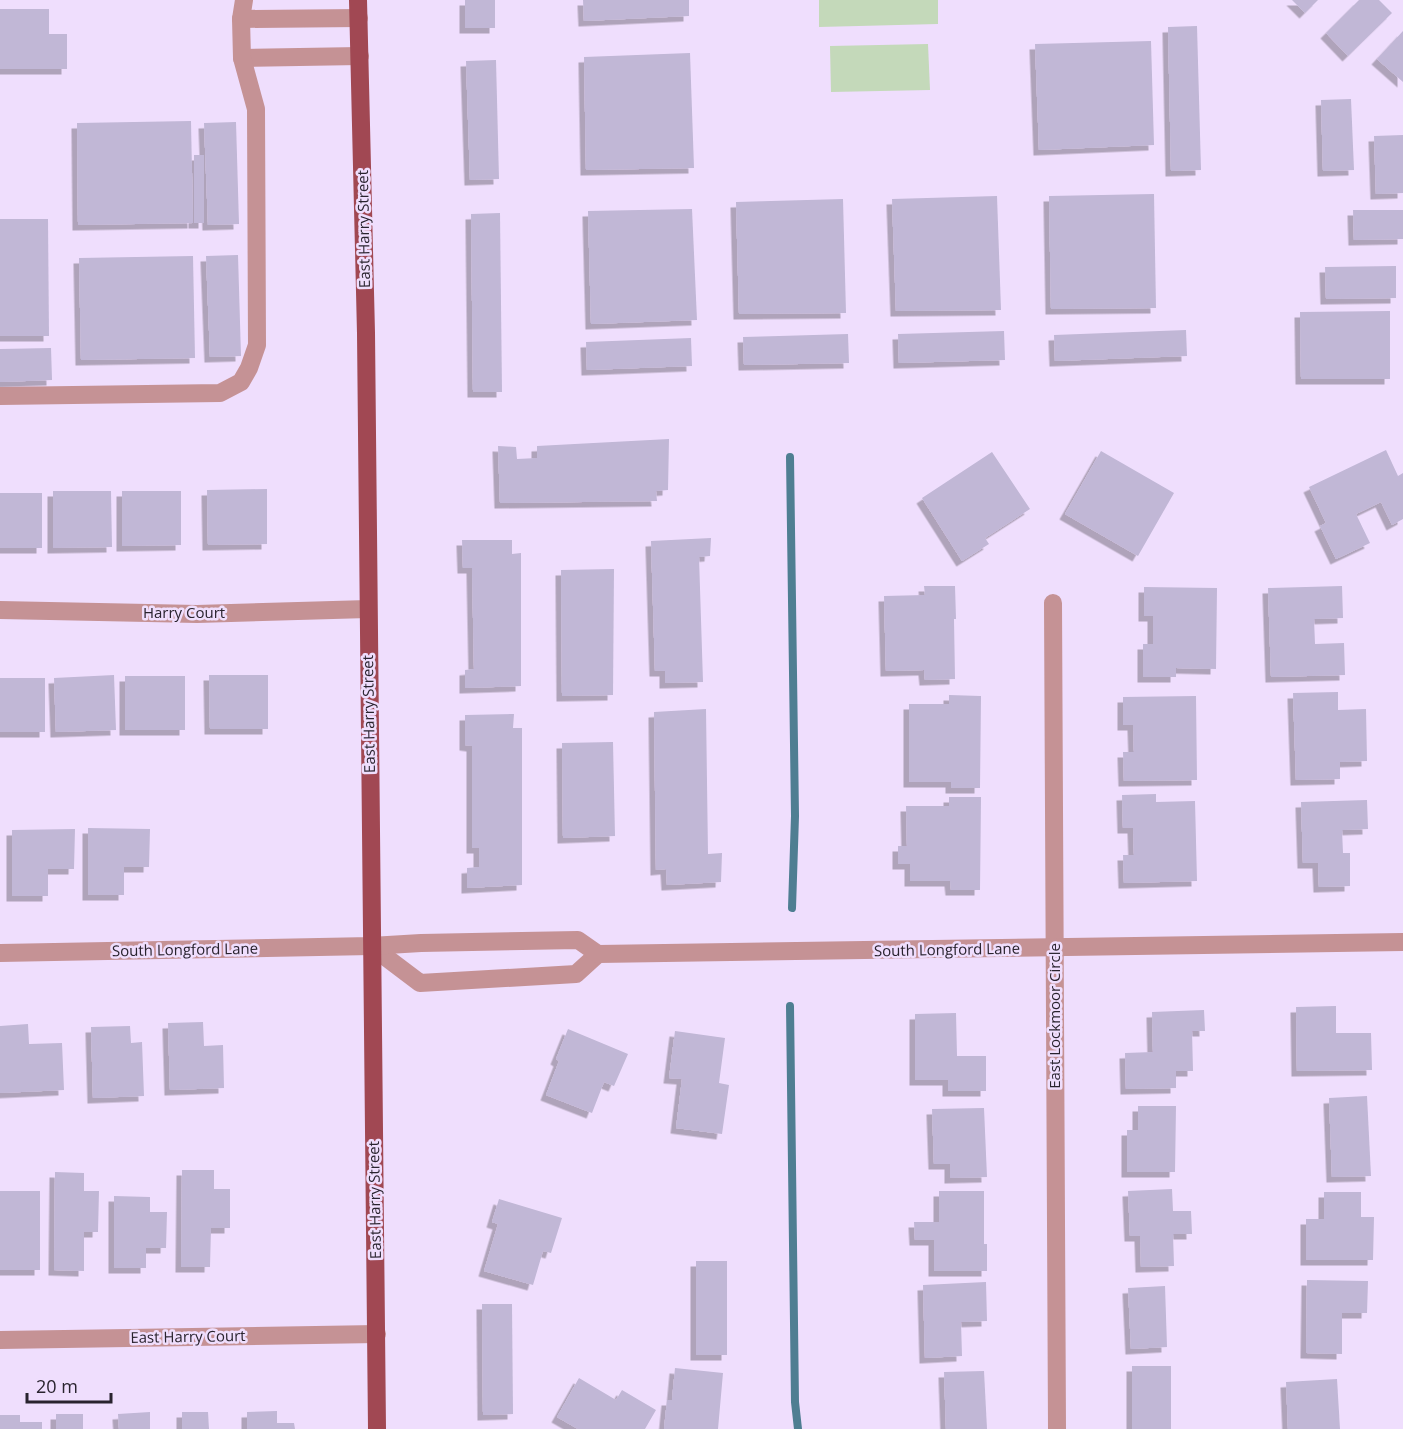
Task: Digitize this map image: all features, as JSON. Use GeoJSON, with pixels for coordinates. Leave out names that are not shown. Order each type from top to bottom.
{"type":"FeatureCollection","features":[{"type":"Feature","properties":{"kind":"main road","name":"East Harry Street"},"geometry":{"type":"LineString","coordinates":[[358,9],[365,310],[377,1429]]}},
{"type":"Feature","properties":{"kind":"street"},"geometry":{"type":"LineString","coordinates":[[0,396],[220,393],[241,382],[257,345],[256,109],[242,58],[241,19],[244,0]]}},
{"type":"Feature","properties":{"kind":"street"},"geometry":{"type":"LineString","coordinates":[[241,19],[358,9]]}},
{"type":"Feature","properties":{"kind":"street"},"geometry":{"type":"LineString","coordinates":[[242,58],[360,56]]}},
{"type":"Feature","properties":{"kind":"street","name":"East Lockmoor Circle"},"geometry":{"type":"LineString","coordinates":[[1053,603],[1057,1429]]}},
{"type":"Feature","properties":{"kind":"street","name":"Harry Court"},"geometry":{"type":"LineString","coordinates":[[0,610],[197,614],[368,609]]}},
{"type":"Feature","properties":{"kind":"street","name":"South Longford Lane"},"geometry":{"type":"LineString","coordinates":[[0,953],[578,940],[598,954],[1403,942]]}},
{"type":"Feature","properties":{"kind":"street"},"geometry":{"type":"LineString","coordinates":[[371,946],[420,983],[576,974],[598,954]]}},
{"type":"Feature","properties":{"kind":"street","name":"East Harry Court"},"geometry":{"type":"LineString","coordinates":[[0,1340],[377,1334]]}},
{"type":"Feature","properties":{"kind":"green space"},"geometry":{"type":"Polygon","coordinates":[[[819,0],[938,0],[938,24],[819,27],[819,0]]]}},
{"type":"Feature","properties":{"kind":"green space"},"geometry":{"type":"Polygon","coordinates":[[[928,44],[930,90],[831,92],[830,46],[928,44]]]}},
{"type":"Feature","properties":{"kind":"building"},"geometry":{"type":"Polygon","coordinates":[[[465,0],[495,0],[495,28],[465,28],[465,0]]]}},
{"type":"Feature","properties":{"kind":"building"},"geometry":{"type":"Polygon","coordinates":[[[583,0],[689,0],[689,16],[584,21],[583,0]]]}},
{"type":"Feature","properties":{"kind":"building"},"geometry":{"type":"Polygon","coordinates":[[[1292,0],[1318,0],[1305,13],[1292,0]]]}},
{"type":"Feature","properties":{"kind":"building"},"geometry":{"type":"Polygon","coordinates":[[[1359,0],[1379,0],[1392,13],[1348,56],[1326,33],[1359,0]]]}},
{"type":"Feature","properties":{"kind":"building"},"geometry":{"type":"Polygon","coordinates":[[[0,9],[49,9],[49,34],[67,34],[67,69],[0,69],[0,9]]]}},
{"type":"Feature","properties":{"kind":"building"},"geometry":{"type":"Polygon","coordinates":[[[1197,26],[1201,170],[1171,171],[1168,27],[1197,26]]]}},
{"type":"Feature","properties":{"kind":"building"},"geometry":{"type":"Polygon","coordinates":[[[1403,31],[1403,82],[1377,59],[1403,31]]]}},
{"type":"Feature","properties":{"kind":"building"},"geometry":{"type":"Polygon","coordinates":[[[1151,41],[1154,145],[1039,150],[1035,44],[1151,41]]]}},
{"type":"Feature","properties":{"kind":"building"},"geometry":{"type":"Polygon","coordinates":[[[690,53],[694,168],[586,170],[584,57],[690,53]]]}},
{"type":"Feature","properties":{"kind":"building"},"geometry":{"type":"Polygon","coordinates":[[[496,60],[499,179],[470,180],[466,61],[496,60]]]}},
{"type":"Feature","properties":{"kind":"building"},"geometry":{"type":"Polygon","coordinates":[[[1351,99],[1354,170],[1323,171],[1321,100],[1351,99]]]}},
{"type":"Feature","properties":{"kind":"building"},"geometry":{"type":"Polygon","coordinates":[[[191,121],[193,223],[78,225],[77,123],[191,121]]]}},
{"type":"Feature","properties":{"kind":"building"},"geometry":{"type":"Polygon","coordinates":[[[236,122],[239,224],[208,225],[204,123],[236,122]]]}},
{"type":"Feature","properties":{"kind":"building"},"geometry":{"type":"Polygon","coordinates":[[[1403,135],[1403,193],[1376,194],[1374,136],[1403,135]]]}},
{"type":"Feature","properties":{"kind":"building"},"geometry":{"type":"Polygon","coordinates":[[[194,155],[204,155],[204,223],[194,223],[194,155]]]}},
{"type":"Feature","properties":{"kind":"building"},"geometry":{"type":"Polygon","coordinates":[[[1154,194],[1156,308],[1051,309],[1049,196],[1154,194]]]}},
{"type":"Feature","properties":{"kind":"building"},"geometry":{"type":"Polygon","coordinates":[[[997,196],[1001,310],[896,311],[892,199],[997,196]]]}},
{"type":"Feature","properties":{"kind":"building"},"geometry":{"type":"Polygon","coordinates":[[[843,199],[846,313],[739,314],[736,202],[843,199]]]}},
{"type":"Feature","properties":{"kind":"building"},"geometry":{"type":"Polygon","coordinates":[[[692,209],[697,320],[591,324],[588,211],[692,209]]]}},
{"type":"Feature","properties":{"kind":"building"},"geometry":{"type":"Polygon","coordinates":[[[1353,210],[1403,210],[1403,239],[1354,240],[1353,210]]]}},
{"type":"Feature","properties":{"kind":"building"},"geometry":{"type":"Polygon","coordinates":[[[500,213],[502,392],[473,392],[471,214],[500,213]]]}},
{"type":"Feature","properties":{"kind":"building"},"geometry":{"type":"Polygon","coordinates":[[[0,219],[48,219],[49,336],[0,336],[0,219]]]}},
{"type":"Feature","properties":{"kind":"building"},"geometry":{"type":"Polygon","coordinates":[[[238,255],[241,356],[210,357],[206,256],[238,255]]]}},
{"type":"Feature","properties":{"kind":"building"},"geometry":{"type":"Polygon","coordinates":[[[193,256],[195,358],[81,360],[79,258],[193,256]]]}},
{"type":"Feature","properties":{"kind":"building"},"geometry":{"type":"Polygon","coordinates":[[[1396,266],[1396,298],[1326,299],[1325,267],[1396,266]]]}},
{"type":"Feature","properties":{"kind":"building"},"geometry":{"type":"Polygon","coordinates":[[[1390,311],[1390,379],[1301,379],[1300,312],[1390,311]]]}},
{"type":"Feature","properties":{"kind":"building"},"geometry":{"type":"Polygon","coordinates":[[[1186,330],[1187,356],[1055,361],[1054,335],[1186,330]]]}},
{"type":"Feature","properties":{"kind":"building"},"geometry":{"type":"Polygon","coordinates":[[[1004,331],[1005,360],[899,363],[898,334],[1004,331]]]}},
{"type":"Feature","properties":{"kind":"building"},"geometry":{"type":"Polygon","coordinates":[[[848,334],[849,363],[744,365],[743,337],[848,334]]]}},
{"type":"Feature","properties":{"kind":"building"},"geometry":{"type":"Polygon","coordinates":[[[691,338],[692,366],[587,370],[586,342],[691,338]]]}},
{"type":"Feature","properties":{"kind":"building"},"geometry":{"type":"Polygon","coordinates":[[[51,348],[52,380],[0,382],[0,349],[51,348]]]}},
{"type":"Feature","properties":{"kind":"building"},"geometry":{"type":"Polygon","coordinates":[[[669,439],[668,490],[656,491],[657,501],[500,503],[498,446],[516,447],[517,459],[537,458],[537,446],[669,439]]]}},
{"type":"Feature","properties":{"kind":"building"},"geometry":{"type":"Polygon","coordinates":[[[1386,450],[1398,476],[1403,473],[1403,519],[1392,525],[1381,502],[1356,514],[1370,543],[1336,559],[1320,526],[1326,523],[1309,487],[1386,450]]]}},
{"type":"Feature","properties":{"kind":"building"},"geometry":{"type":"Polygon","coordinates":[[[1101,451],[1174,493],[1138,556],[1065,514],[1101,451]]]}},
{"type":"Feature","properties":{"kind":"building"},"geometry":{"type":"Polygon","coordinates":[[[992,452],[1030,509],[985,538],[989,544],[962,561],[922,498],[992,452]]]}},
{"type":"Feature","properties":{"kind":"building"},"geometry":{"type":"Polygon","coordinates":[[[267,489],[267,544],[208,545],[207,490],[267,489]]]}},
{"type":"Feature","properties":{"kind":"building"},"geometry":{"type":"Polygon","coordinates":[[[53,491],[111,491],[112,547],[53,548],[53,491]]]}},
{"type":"Feature","properties":{"kind":"building"},"geometry":{"type":"Polygon","coordinates":[[[122,491],[181,491],[181,545],[122,546],[122,491]]]}},
{"type":"Feature","properties":{"kind":"building"},"geometry":{"type":"Polygon","coordinates":[[[0,493],[42,493],[42,548],[0,548],[0,493]]]}},
{"type":"Feature","properties":{"kind":"building"},"geometry":{"type":"Polygon","coordinates":[[[711,538],[710,556],[699,557],[703,682],[665,683],[665,671],[655,671],[651,541],[711,538]]]}},
{"type":"Feature","properties":{"kind":"building"},"geometry":{"type":"Polygon","coordinates":[[[462,540],[512,540],[512,554],[521,553],[521,686],[465,688],[465,670],[474,669],[472,568],[463,568],[462,540]]]}},
{"type":"Feature","properties":{"kind":"building"},"geometry":{"type":"Polygon","coordinates":[[[614,569],[613,695],[562,696],[561,570],[614,569]]]}},
{"type":"Feature","properties":{"kind":"building"},"geometry":{"type":"Polygon","coordinates":[[[924,586],[955,586],[955,679],[925,680],[924,670],[886,671],[884,596],[925,595],[924,586]]]}},
{"type":"Feature","properties":{"kind":"building"},"geometry":{"type":"Polygon","coordinates":[[[1342,586],[1343,618],[1314,619],[1315,644],[1344,643],[1345,675],[1271,677],[1268,588],[1342,586]]]}},
{"type":"Feature","properties":{"kind":"building"},"geometry":{"type":"Polygon","coordinates":[[[1144,587],[1217,588],[1216,669],[1176,668],[1176,677],[1143,677],[1143,644],[1153,644],[1153,616],[1144,616],[1144,587]]]}},
{"type":"Feature","properties":{"kind":"building"},"geometry":{"type":"Polygon","coordinates":[[[114,675],[116,730],[56,732],[54,678],[114,675]]]}},
{"type":"Feature","properties":{"kind":"building"},"geometry":{"type":"Polygon","coordinates":[[[209,675],[268,675],[268,729],[210,729],[209,675]]]}},
{"type":"Feature","properties":{"kind":"building"},"geometry":{"type":"Polygon","coordinates":[[[125,676],[185,676],[185,730],[125,730],[125,676]]]}},
{"type":"Feature","properties":{"kind":"building"},"geometry":{"type":"Polygon","coordinates":[[[0,678],[45,678],[45,732],[0,732],[0,678]]]}},
{"type":"Feature","properties":{"kind":"building"},"geometry":{"type":"Polygon","coordinates":[[[1338,692],[1338,710],[1366,709],[1367,761],[1340,762],[1340,779],[1296,780],[1293,693],[1338,692]]]}},
{"type":"Feature","properties":{"kind":"building"},"geometry":{"type":"Polygon","coordinates":[[[949,695],[981,696],[980,788],[951,788],[951,782],[909,782],[909,704],[949,704],[949,695]]]}},
{"type":"Feature","properties":{"kind":"building"},"geometry":{"type":"Polygon","coordinates":[[[1196,696],[1197,780],[1124,781],[1123,752],[1134,752],[1133,725],[1123,725],[1123,697],[1196,696]]]}},
{"type":"Feature","properties":{"kind":"building"},"geometry":{"type":"Polygon","coordinates":[[[706,709],[708,854],[722,853],[721,882],[667,885],[666,869],[656,870],[654,712],[706,709]]]}},
{"type":"Feature","properties":{"kind":"building"},"geometry":{"type":"Polygon","coordinates":[[[514,714],[513,728],[522,728],[522,885],[467,888],[467,868],[479,867],[479,848],[472,848],[472,746],[465,745],[465,715],[514,714]]]}},
{"type":"Feature","properties":{"kind":"building"},"geometry":{"type":"Polygon","coordinates":[[[613,742],[615,836],[563,838],[562,743],[613,742]]]}},
{"type":"Feature","properties":{"kind":"building"},"geometry":{"type":"Polygon","coordinates":[[[1156,794],[1156,802],[1195,801],[1197,881],[1124,883],[1123,855],[1134,855],[1133,828],[1123,828],[1122,795],[1156,794]]]}},
{"type":"Feature","properties":{"kind":"building"},"geometry":{"type":"Polygon","coordinates":[[[949,797],[981,797],[980,890],[951,890],[950,881],[910,881],[910,864],[898,864],[898,846],[907,846],[906,806],[949,806],[949,797]]]}},
{"type":"Feature","properties":{"kind":"building"},"geometry":{"type":"Polygon","coordinates":[[[1367,800],[1368,829],[1342,830],[1343,853],[1350,853],[1350,886],[1319,887],[1318,863],[1303,863],[1301,802],[1367,800]]]}},
{"type":"Feature","properties":{"kind":"building"},"geometry":{"type":"Polygon","coordinates":[[[88,828],[150,829],[149,867],[124,867],[124,895],[88,895],[88,828]]]}},
{"type":"Feature","properties":{"kind":"building"},"geometry":{"type":"Polygon","coordinates":[[[75,829],[74,869],[48,869],[48,896],[12,896],[12,830],[75,829]]]}},
{"type":"Feature","properties":{"kind":"building"},"geometry":{"type":"Polygon","coordinates":[[[1336,1006],[1336,1033],[1371,1033],[1372,1070],[1297,1071],[1296,1007],[1336,1006]]]}},
{"type":"Feature","properties":{"kind":"building"},"geometry":{"type":"Polygon","coordinates":[[[1204,1010],[1205,1031],[1192,1031],[1193,1071],[1176,1071],[1176,1088],[1126,1089],[1125,1053],[1153,1052],[1152,1012],[1204,1010]]]}},
{"type":"Feature","properties":{"kind":"building"},"geometry":{"type":"Polygon","coordinates":[[[956,1013],[957,1056],[986,1056],[986,1091],[948,1091],[948,1080],[915,1080],[915,1014],[956,1013]]]}},
{"type":"Feature","properties":{"kind":"building"},"geometry":{"type":"Polygon","coordinates":[[[203,1022],[204,1046],[223,1045],[224,1088],[170,1090],[168,1023],[203,1022]]]}},
{"type":"Feature","properties":{"kind":"building"},"geometry":{"type":"Polygon","coordinates":[[[28,1024],[29,1044],[62,1043],[64,1090],[0,1093],[0,1026],[28,1024]]]}},
{"type":"Feature","properties":{"kind":"building"},"geometry":{"type":"Polygon","coordinates":[[[130,1026],[131,1043],[142,1042],[144,1096],[93,1098],[91,1027],[130,1026]]]}},
{"type":"Feature","properties":{"kind":"building"},"geometry":{"type":"Polygon","coordinates":[[[568,1029],[628,1054],[614,1086],[604,1082],[592,1113],[546,1095],[559,1061],[556,1059],[568,1029]]]}},
{"type":"Feature","properties":{"kind":"building"},"geometry":{"type":"Polygon","coordinates":[[[675,1031],[725,1038],[719,1083],[729,1085],[722,1134],[676,1128],[682,1079],[669,1078],[675,1031]]]}},
{"type":"Feature","properties":{"kind":"building"},"geometry":{"type":"Polygon","coordinates":[[[1367,1096],[1371,1176],[1332,1177],[1329,1098],[1367,1096]]]}},
{"type":"Feature","properties":{"kind":"building"},"geometry":{"type":"Polygon","coordinates":[[[1138,1106],[1176,1106],[1175,1172],[1127,1172],[1127,1130],[1138,1130],[1138,1106]]]}},
{"type":"Feature","properties":{"kind":"building"},"geometry":{"type":"Polygon","coordinates":[[[984,1108],[987,1177],[950,1178],[950,1164],[934,1164],[932,1109],[984,1108]]]}},
{"type":"Feature","properties":{"kind":"building"},"geometry":{"type":"Polygon","coordinates":[[[182,1170],[214,1170],[214,1189],[230,1189],[230,1228],[211,1228],[210,1267],[181,1267],[182,1170]]]}},
{"type":"Feature","properties":{"kind":"building"},"geometry":{"type":"Polygon","coordinates":[[[55,1172],[84,1173],[84,1191],[99,1191],[98,1232],[84,1232],[84,1271],[54,1270],[55,1172]]]}},
{"type":"Feature","properties":{"kind":"building"},"geometry":{"type":"Polygon","coordinates":[[[1172,1189],[1173,1211],[1191,1211],[1192,1234],[1173,1234],[1174,1266],[1141,1267],[1140,1236],[1130,1236],[1128,1191],[1172,1189]]]}},
{"type":"Feature","properties":{"kind":"building"},"geometry":{"type":"Polygon","coordinates":[[[0,1191],[40,1191],[40,1270],[0,1270],[0,1191]]]}},
{"type":"Feature","properties":{"kind":"building"},"geometry":{"type":"Polygon","coordinates":[[[939,1191],[984,1191],[984,1244],[987,1244],[987,1271],[934,1271],[934,1240],[915,1240],[914,1222],[939,1222],[939,1191]]]}},
{"type":"Feature","properties":{"kind":"building"},"geometry":{"type":"Polygon","coordinates":[[[1324,1192],[1361,1192],[1361,1217],[1374,1217],[1373,1260],[1306,1260],[1306,1219],[1324,1219],[1324,1192]]]}},
{"type":"Feature","properties":{"kind":"building"},"geometry":{"type":"Polygon","coordinates":[[[114,1196],[150,1197],[150,1212],[167,1212],[166,1248],[146,1248],[146,1268],[114,1268],[114,1196]]]}},
{"type":"Feature","properties":{"kind":"building"},"geometry":{"type":"Polygon","coordinates":[[[499,1199],[562,1218],[551,1253],[543,1251],[533,1285],[484,1271],[498,1224],[492,1222],[499,1199]]]}},
{"type":"Feature","properties":{"kind":"building"},"geometry":{"type":"Polygon","coordinates":[[[696,1261],[727,1261],[727,1355],[696,1355],[696,1261]]]}},
{"type":"Feature","properties":{"kind":"building"},"geometry":{"type":"Polygon","coordinates":[[[1307,1280],[1368,1281],[1367,1313],[1342,1313],[1342,1354],[1306,1353],[1307,1280]]]}},
{"type":"Feature","properties":{"kind":"building"},"geometry":{"type":"Polygon","coordinates":[[[986,1282],[987,1321],[961,1322],[962,1356],[925,1358],[923,1285],[986,1282]]]}},
{"type":"Feature","properties":{"kind":"building"},"geometry":{"type":"Polygon","coordinates":[[[1165,1286],[1167,1347],[1131,1349],[1128,1288],[1165,1286]]]}},
{"type":"Feature","properties":{"kind":"building"},"geometry":{"type":"Polygon","coordinates":[[[482,1304],[512,1304],[513,1414],[483,1415],[482,1304]]]}},
{"type":"Feature","properties":{"kind":"building"},"geometry":{"type":"Polygon","coordinates":[[[1132,1366],[1171,1366],[1171,1429],[1132,1429],[1132,1366]]]}},
{"type":"Feature","properties":{"kind":"building"},"geometry":{"type":"Polygon","coordinates":[[[675,1368],[723,1373],[718,1429],[664,1429],[667,1400],[672,1400],[675,1368]]]}},
{"type":"Feature","properties":{"kind":"building"},"geometry":{"type":"Polygon","coordinates":[[[984,1371],[987,1429],[946,1429],[944,1372],[984,1371]]]}},
{"type":"Feature","properties":{"kind":"building"},"geometry":{"type":"Polygon","coordinates":[[[579,1378],[616,1400],[622,1390],[656,1410],[645,1429],[578,1429],[557,1417],[579,1378]]]}},
{"type":"Feature","properties":{"kind":"building"},"geometry":{"type":"Polygon","coordinates":[[[1337,1379],[1340,1429],[1288,1429],[1286,1382],[1337,1379]]]}},
{"type":"Feature","properties":{"kind":"building"},"geometry":{"type":"Polygon","coordinates":[[[277,1411],[277,1423],[294,1423],[295,1429],[247,1429],[247,1412],[277,1411]]]}},
{"type":"Feature","properties":{"kind":"building"},"geometry":{"type":"Polygon","coordinates":[[[150,1412],[150,1429],[119,1429],[118,1414],[150,1412]]]}},
{"type":"Feature","properties":{"kind":"building"},"geometry":{"type":"Polygon","coordinates":[[[182,1412],[208,1412],[209,1429],[182,1429],[182,1412]]]}},
{"type":"Feature","properties":{"kind":"building"},"geometry":{"type":"Polygon","coordinates":[[[56,1414],[83,1414],[83,1429],[56,1429],[56,1414]]]}},
{"type":"Feature","properties":{"kind":"building"},"geometry":{"type":"Polygon","coordinates":[[[0,1415],[20,1415],[20,1422],[42,1422],[42,1429],[0,1429],[0,1415]]]}},
{"type":"Feature","properties":{"kind":"waterway"},"geometry":{"type":"LineString","coordinates":[[790,457],[795,816],[792,908]]}},
{"type":"Feature","properties":{"kind":"waterway"},"geometry":{"type":"LineString","coordinates":[[790,1006],[795,1402],[798,1429]]}}]}
